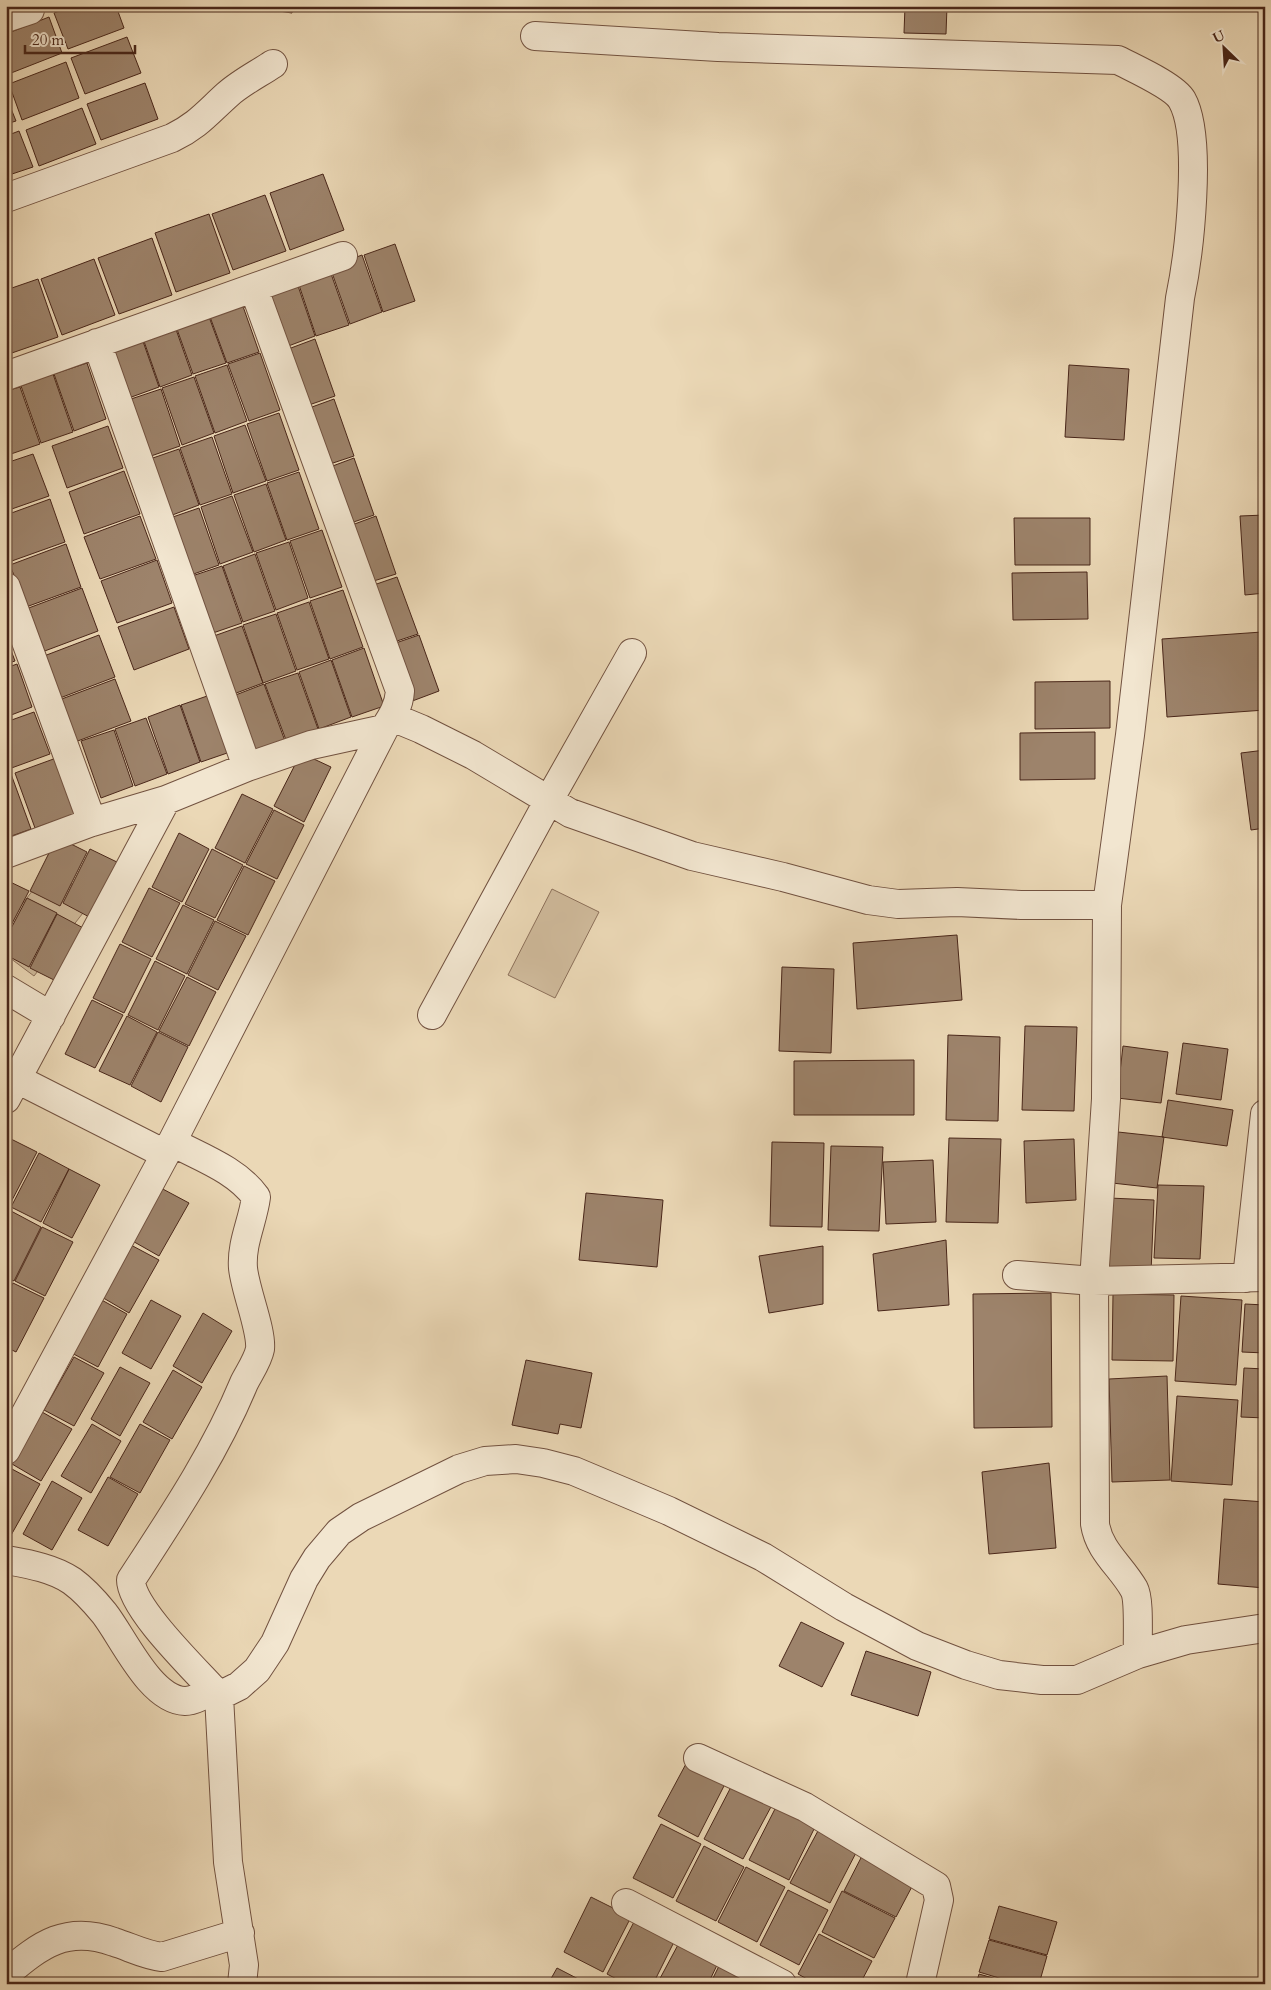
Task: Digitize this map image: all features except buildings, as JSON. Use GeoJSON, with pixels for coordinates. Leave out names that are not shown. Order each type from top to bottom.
{"type":"FeatureCollection","features":[{"type":"Feature","properties":{"kind":"street"},"geometry":{"type":"LineString","coordinates":[[535,36],[718,47],[1118,60],[1160,82],[1182,99],[1191,127],[1193,163],[1186,271],[1180,298],[1130,735],[1108,905],[1106,1099],[1094,1281],[1094,1524],[1102,1546],[1135,1591],[1138,1654]]}},
{"type":"Feature","properties":{"kind":"street"},"geometry":{"type":"LineString","coordinates":[[6,198],[151,147],[190,129],[228,94],[272,64]]}},
{"type":"Feature","properties":{"kind":"street"},"geometry":{"type":"LineString","coordinates":[[6,376],[342,256]]}},
{"type":"Feature","properties":{"kind":"street"},"geometry":{"type":"LineString","coordinates":[[6,1450],[168,1148],[399,700],[400,692],[254,289]]}},
{"type":"Feature","properties":{"kind":"street"},"geometry":{"type":"LineString","coordinates":[[96,343],[247,767]]}},
{"type":"Feature","properties":{"kind":"street"},"geometry":{"type":"LineString","coordinates":[[6,587],[92,822]]}},
{"type":"Feature","properties":{"kind":"street"},"geometry":{"type":"LineString","coordinates":[[432,1015],[549,800],[632,653]]}},
{"type":"Feature","properties":{"kind":"street"},"geometry":{"type":"LineString","coordinates":[[6,854],[92,822],[166,800],[247,767],[310,745],[388,723],[421,729],[473,754],[570,813],[692,856],[783,877],[868,900],[898,904],[958,902],[1021,905],[1108,905]]}},
{"type":"Feature","properties":{"kind":"street"},"geometry":{"type":"LineString","coordinates":[[166,800],[12,1089],[234,1175],[256,1197],[244,1248],[243,1268],[260,1340],[258,1354],[233,1409],[209,1454],[132,1580],[133,1593],[155,1625],[216,1693],[234,1935],[244,1965],[242,1984]]}},
{"type":"Feature","properties":{"kind":"street"},"geometry":{"type":"LineString","coordinates":[[6,989],[51,1016]]}},
{"type":"Feature","properties":{"kind":"street"},"geometry":{"type":"LineString","coordinates":[[1017,1275],[1094,1281],[1256,1278],[1265,1114]]}},
{"type":"Feature","properties":{"kind":"street"},"geometry":{"type":"LineString","coordinates":[[6,1560],[44,1568],[71,1581],[105,1614],[142,1671],[169,1696],[187,1701],[239,1686],[257,1670],[275,1643],[304,1579],[317,1558],[338,1532],[361,1517],[459,1469],[484,1461],[516,1459],[543,1463],[574,1471],[669,1511],[764,1557],[844,1607],[917,1646],[966,1665],[999,1675],[1042,1680],[1077,1680],[1138,1654],[1186,1640],[1265,1628]]}},
{"type":"Feature","properties":{"kind":"street"},"geometry":{"type":"LineString","coordinates":[[698,1758],[805,1807],[936,1886],[939,1900],[920,1984]]}},
{"type":"Feature","properties":{"kind":"street"},"geometry":{"type":"LineString","coordinates":[[626,1903],[782,1984]]}},
{"type":"Feature","properties":{"kind":"street"},"geometry":{"type":"LineString","coordinates":[[6,1974],[45,1944],[67,1936],[87,1935],[100,1937],[150,1955],[162,1957],[234,1935]]}},
{"type":"Feature","properties":{"kind":"shaded area"},"geometry":{"type":"Polygon","coordinates":[[[50,868],[93,900],[34,976],[6,955],[6,925],[50,868]]]}},
{"type":"Feature","properties":{"kind":"shaded area"},"geometry":{"type":"Polygon","coordinates":[[[552,889],[599,912],[555,998],[508,975],[552,889]]]}}]}
